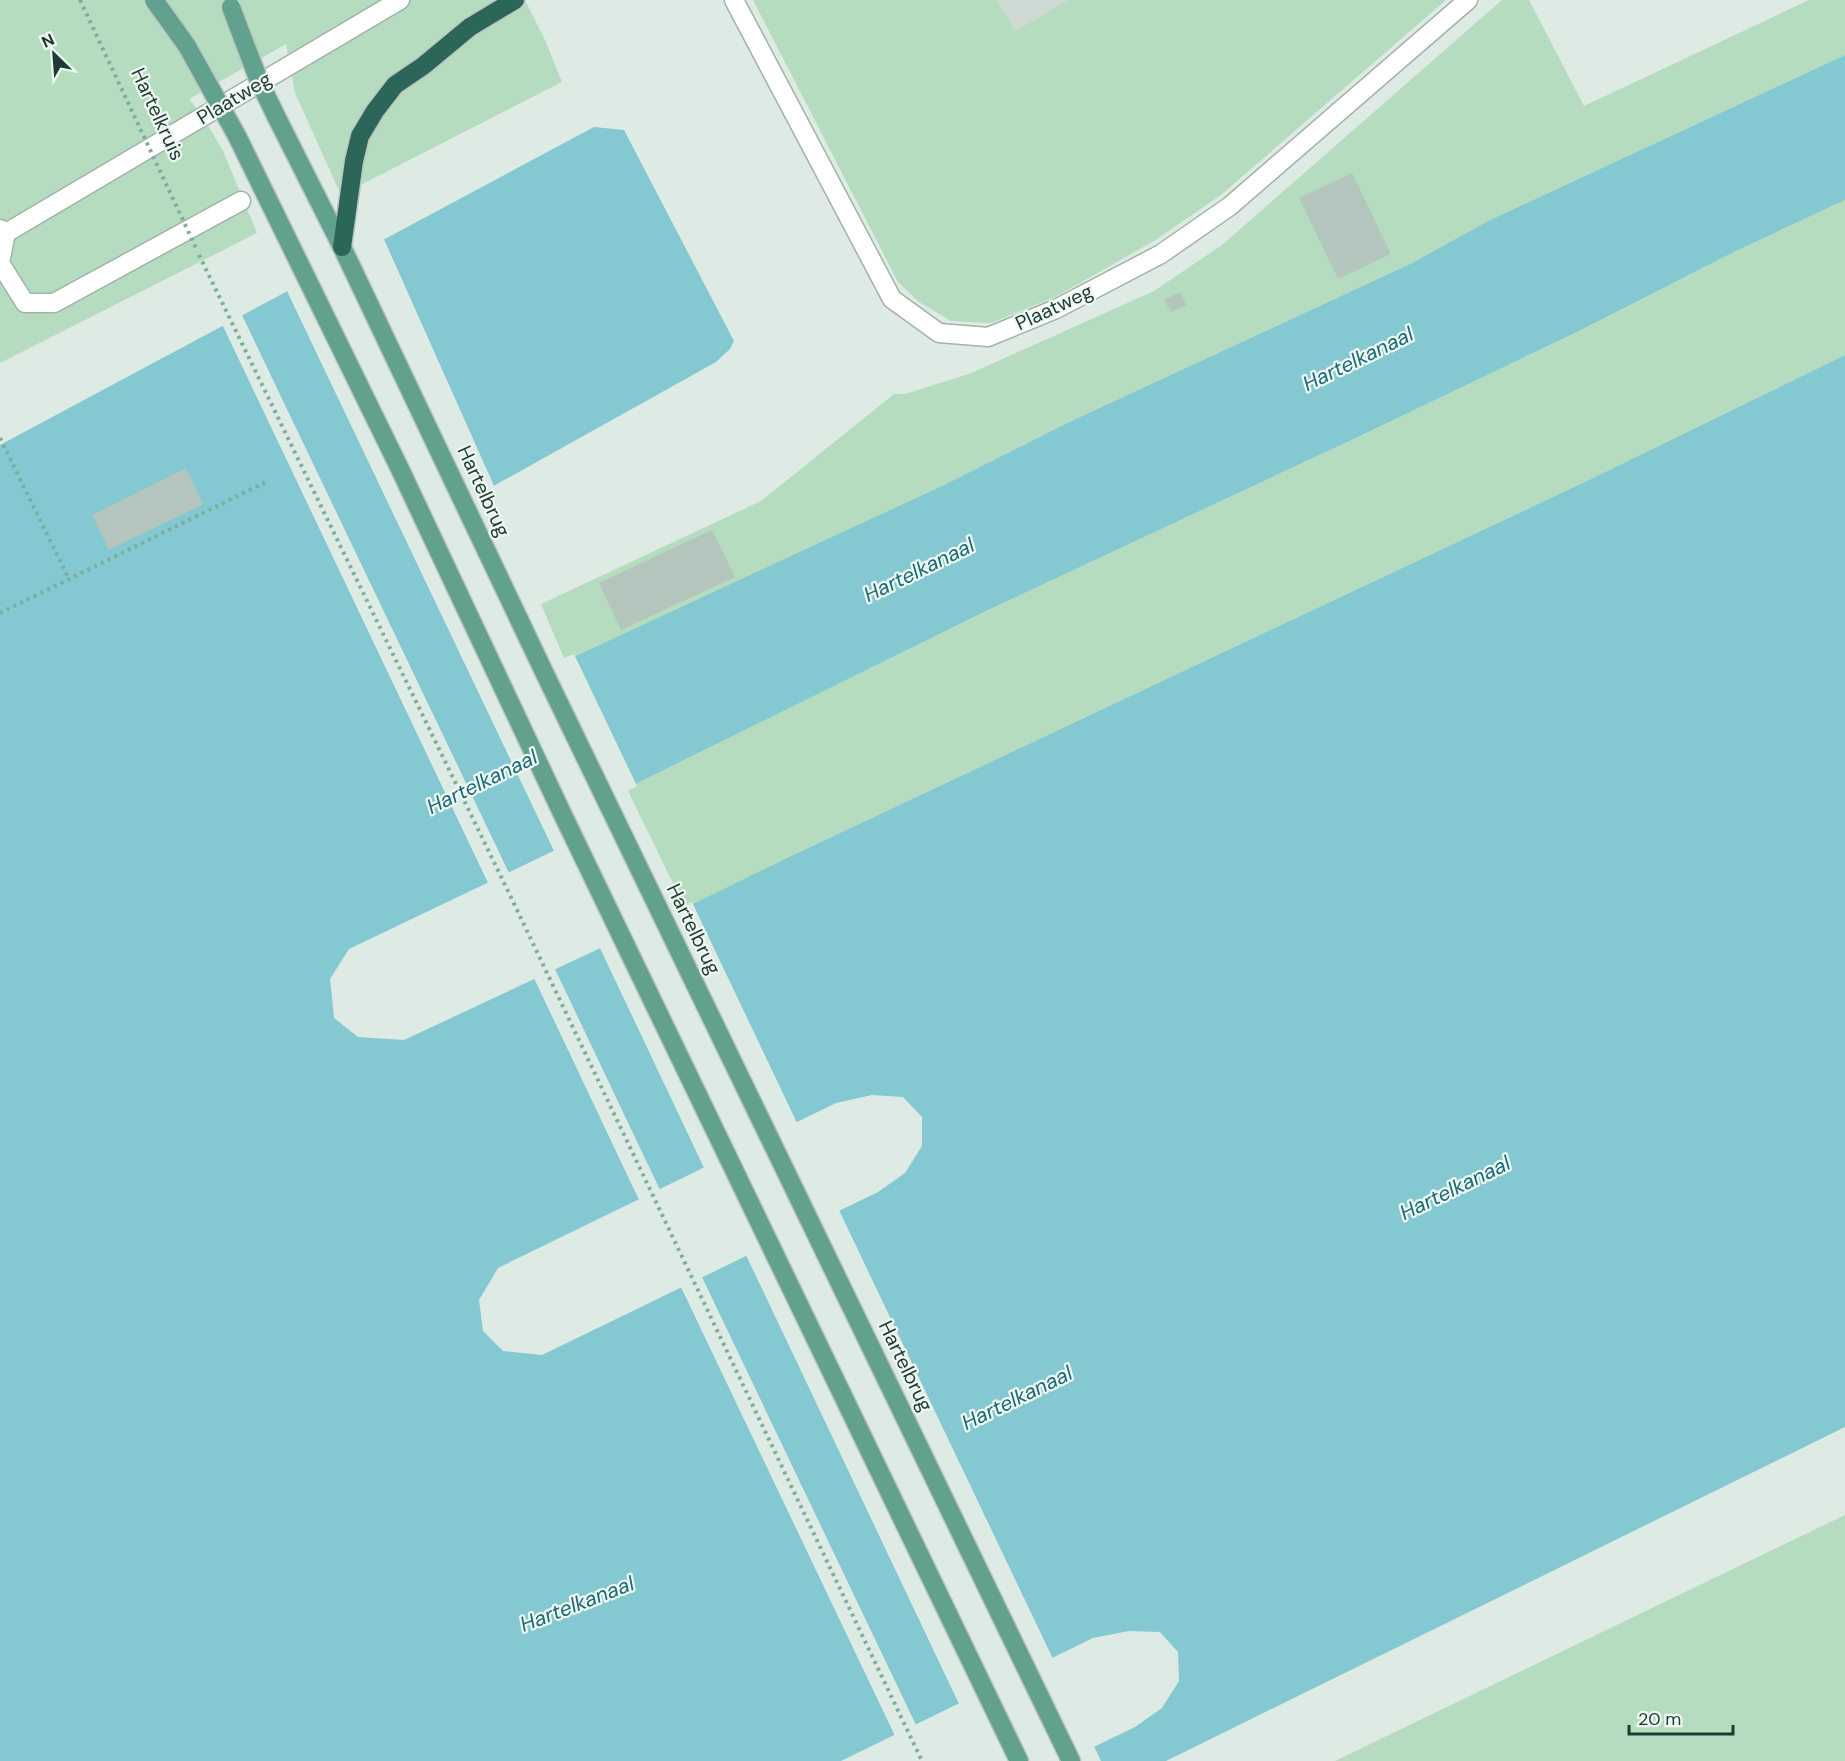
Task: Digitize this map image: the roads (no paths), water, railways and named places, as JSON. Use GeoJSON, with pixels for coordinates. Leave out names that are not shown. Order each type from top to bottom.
{"type":"FeatureCollection","features":[{"type":"Feature","properties":{"kind":"highway"},"geometry":{"type":"LineString","coordinates":[[342,247],[354,161],[360,136],[375,111],[395,85],[423,66],[470,27],[515,0]]}},
{"type":"Feature","properties":{"kind":"main road"},"geometry":{"type":"LineString","coordinates":[[154,0],[187,46],[237,136],[399,467],[566,822],[1019,1761]]}},
{"type":"Feature","properties":{"kind":"main road","name":"Hartelbrug"},"geometry":{"type":"LineString","coordinates":[[231,0],[231,7],[259,81],[342,247],[535,653],[1071,1761]]}},
{"type":"Feature","properties":{"kind":"street","name":"Plaatweg"},"geometry":{"type":"LineString","coordinates":[[3,231],[400,0]]}},
{"type":"Feature","properties":{"kind":"street","name":"Plaatweg"},"geometry":{"type":"LineString","coordinates":[[734,0],[891,299],[939,333],[988,337],[1067,304],[1161,254],[1230,206],[1468,0]]}},
{"type":"Feature","properties":{"kind":"street"},"geometry":{"type":"LineString","coordinates":[[3,231],[0,264],[25,303],[54,303],[241,201]]}},
{"type":"Feature","properties":{"kind":"water","name":"Hartelkanaal"},"geometry":{"type":"Polygon","coordinates":[[[1845,55],[1845,200],[1736,251],[1579,331],[1360,436],[986,611],[625,789],[683,909],[1591,479],[1845,355],[1845,1427],[1166,1761],[1065,1761],[1135,1727],[1162,1708],[1179,1681],[1178,1652],[1160,1632],[1129,1631],[1093,1638],[841,1761],[0,1761],[0,445],[594,127],[624,130],[734,341],[730,349],[716,362],[481,493],[563,662],[944,485],[1065,424],[1412,263],[1488,221],[1845,55]],[[635,812],[349,949],[330,979],[334,1018],[358,1037],[404,1040],[682,910],[635,812]],[[872,1095],[836,1103],[498,1268],[479,1300],[483,1331],[503,1351],[542,1355],[878,1192],[905,1173],[922,1146],[922,1117],[903,1097],[872,1095]]]}}]}
